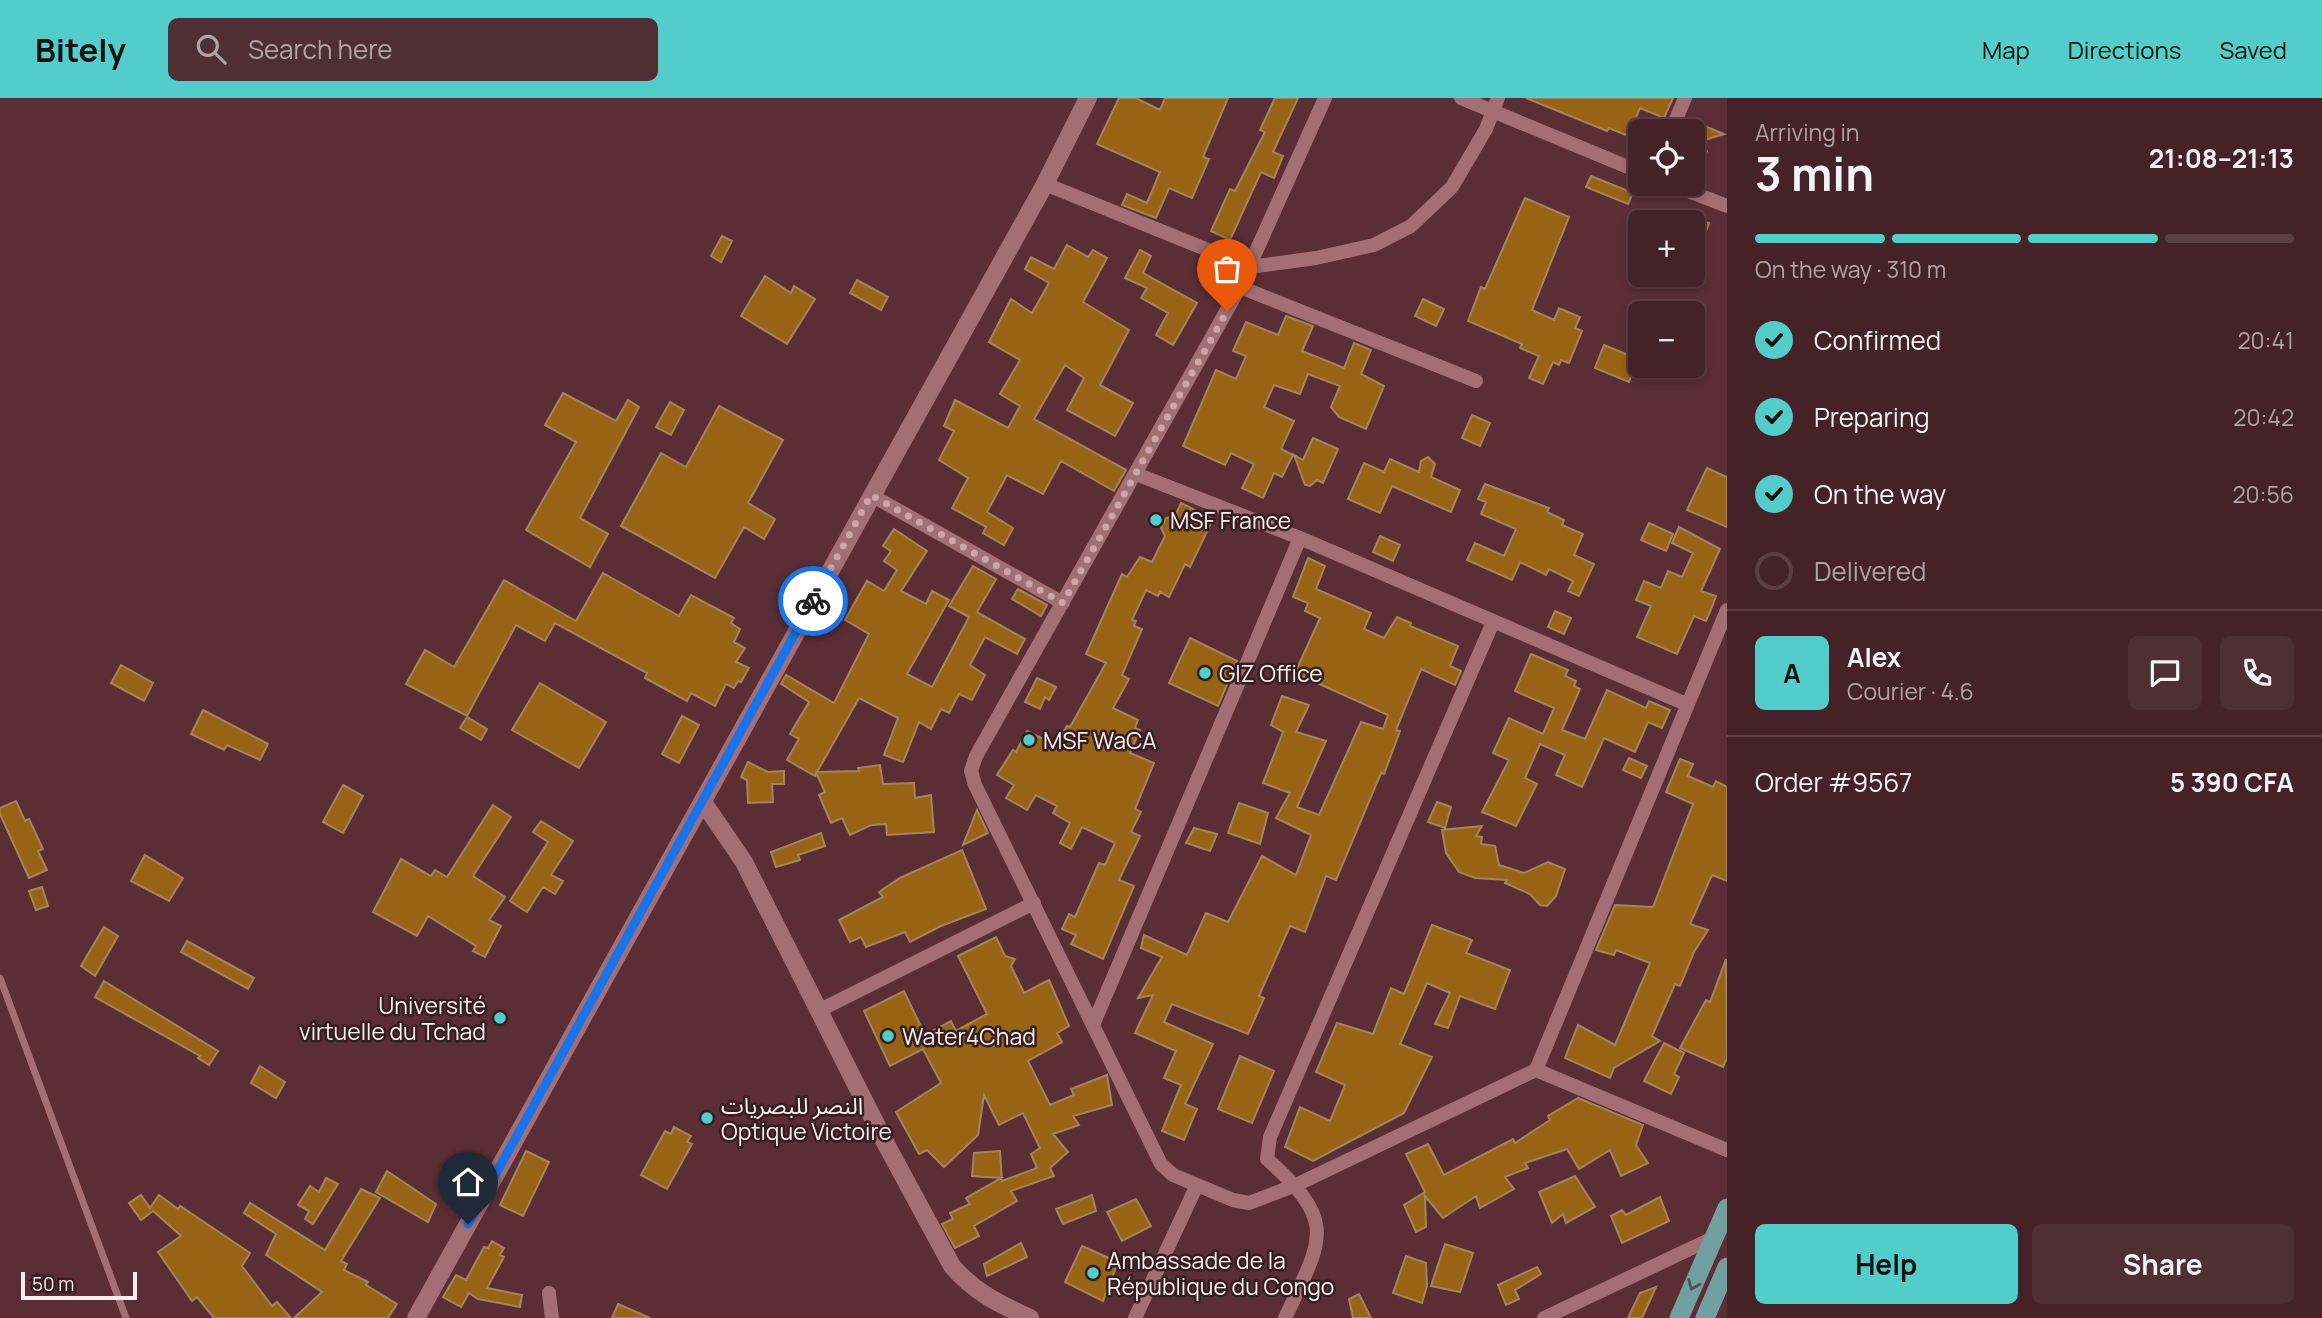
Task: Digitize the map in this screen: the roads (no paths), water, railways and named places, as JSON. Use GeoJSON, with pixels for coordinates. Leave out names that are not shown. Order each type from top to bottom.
{"type":"FeatureCollection","features":[{"type":"Feature","properties":{"kind":"main road"},"geometry":{"type":"LineString","coordinates":[[1679,1318],[1727,1208]]}},
{"type":"Feature","properties":{"kind":"main road"},"geometry":{"type":"LineString","coordinates":[[1705,1318],[1727,1267]]}},
{"type":"Feature","properties":{"kind":"street"},"geometry":{"type":"LineString","coordinates":[[416,1318],[1045,184],[1088,98]]}},
{"type":"Feature","properties":{"kind":"street"},"geometry":{"type":"LineString","coordinates":[[1325,98],[1240,287],[976,756],[971,771],[975,785],[1161,1164],[1173,1175],[1249,1203],[1296,1185],[1536,1070],[1686,704],[1726,616]]}},
{"type":"Feature","properties":{"kind":"street"},"geometry":{"type":"LineString","coordinates":[[1461,98],[1628,167]]}},
{"type":"Feature","properties":{"kind":"street"},"geometry":{"type":"LineString","coordinates":[[1045,184],[1250,267],[1316,258],[1374,245],[1411,226],[1452,187],[1498,98]]}},
{"type":"Feature","properties":{"kind":"street"},"geometry":{"type":"LineString","coordinates":[[1676,119],[1685,98]]}},
{"type":"Feature","properties":{"kind":"street"},"geometry":{"type":"LineString","coordinates":[[1701,196],[1727,206]]}},
{"type":"Feature","properties":{"kind":"street"},"geometry":{"type":"LineString","coordinates":[[1240,287],[1476,382]]}},
{"type":"Feature","properties":{"kind":"street"},"geometry":{"type":"LineString","coordinates":[[1136,474],[1300,538],[1686,704]]}},
{"type":"Feature","properties":{"kind":"street"},"geometry":{"type":"LineString","coordinates":[[871,495],[1063,603]]}},
{"type":"Feature","properties":{"kind":"street"},"geometry":{"type":"LineString","coordinates":[[1093,1025],[1300,538]]}},
{"type":"Feature","properties":{"kind":"street"},"geometry":{"type":"LineString","coordinates":[[1285,1318],[1316,1254],[1317,1223],[1296,1185],[1267,1159],[1270,1137],[1493,622]]}},
{"type":"Feature","properties":{"kind":"street"},"geometry":{"type":"LineString","coordinates":[[703,803],[744,862],[887,1146],[951,1266],[966,1283],[983,1296],[1030,1318]]}},
{"type":"Feature","properties":{"kind":"street"},"geometry":{"type":"LineString","coordinates":[[820,1010],[1034,903]]}},
{"type":"Feature","properties":{"kind":"street"},"geometry":{"type":"LineString","coordinates":[[1536,1070],[1727,1150]]}},
{"type":"Feature","properties":{"kind":"street"},"geometry":{"type":"LineString","coordinates":[[1135,1318],[1197,1185]]}},
{"type":"Feature","properties":{"kind":"street"},"geometry":{"type":"LineString","coordinates":[[1544,1318],[1713,1238]]}},
{"type":"Feature","properties":{"kind":"street"},"geometry":{"type":"LineString","coordinates":[[549,1293],[552,1318]]}},
{"type":"Feature","properties":{"kind":"lane"},"geometry":{"type":"LineString","coordinates":[[0,978],[126,1318]]}},
{"type":"Feature","properties":{"kind":"place","name":"MSF France"},"geometry":{"type":"Point","coordinates":[1156,520]}},
{"type":"Feature","properties":{"kind":"place","name":"GIZ Office"},"geometry":{"type":"Point","coordinates":[1205,673]}},
{"type":"Feature","properties":{"kind":"place","name":"MSF WaCA"},"geometry":{"type":"Point","coordinates":[1029,740]}},
{"type":"Feature","properties":{"kind":"place","name":"Université virtuelle du Tchad"},"geometry":{"type":"Point","coordinates":[500,1018]}},
{"type":"Feature","properties":{"kind":"place","name":"Water4Chad"},"geometry":{"type":"Point","coordinates":[888,1036]}},
{"type":"Feature","properties":{"kind":"place","name":"النصر للبصريات Optique Victoire"},"geometry":{"type":"Point","coordinates":[707,1118]}},
{"type":"Feature","properties":{"kind":"place","name":"Ambassade de la République du Congo"},"geometry":{"type":"Point","coordinates":[1093,1273]}}]}
